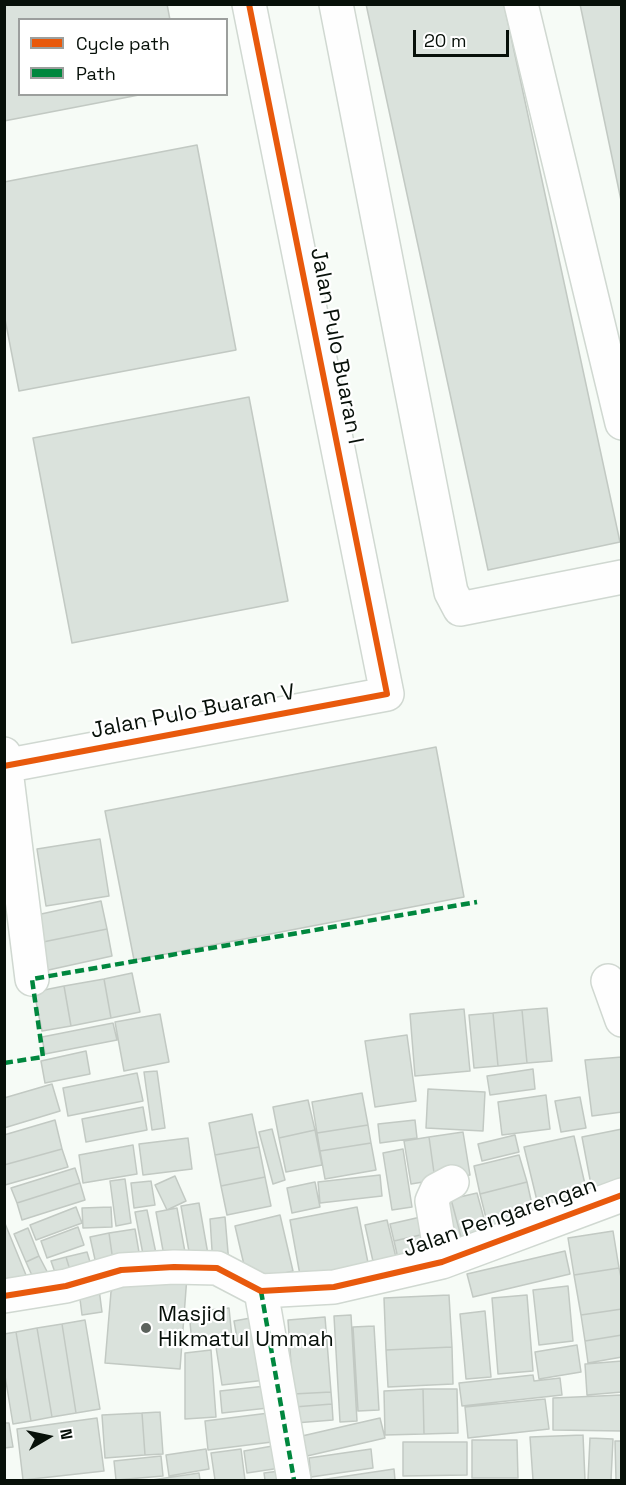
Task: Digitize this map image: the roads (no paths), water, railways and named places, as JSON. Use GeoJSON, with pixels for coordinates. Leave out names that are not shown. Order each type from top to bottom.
{"type":"FeatureCollection","features":[{"type":"Feature","properties":{"kind":"street","name":"Jalan Pulo Buaran I"},"geometry":{"type":"LineString","coordinates":[[249,4],[387,694]]}},
{"type":"Feature","properties":{"kind":"street"},"geometry":{"type":"LineString","coordinates":[[336,4],[451,592],[460,609],[621,577]]}},
{"type":"Feature","properties":{"kind":"street"},"geometry":{"type":"LineString","coordinates":[[521,4],[621,423]]}},
{"type":"Feature","properties":{"kind":"street","name":"Jalan Pulo Buaran V"},"geometry":{"type":"LineString","coordinates":[[5,762],[387,694]]}},
{"type":"Feature","properties":{"kind":"street"},"geometry":{"type":"LineString","coordinates":[[5,762],[32,979]]}},
{"type":"Feature","properties":{"kind":"street"},"geometry":{"type":"LineString","coordinates":[[608,981],[621,1020]]}},
{"type":"Feature","properties":{"kind":"street"},"geometry":{"type":"LineString","coordinates":[[442,1262],[432,1201],[437,1190],[452,1182]]}},
{"type":"Feature","properties":{"kind":"street","name":"Jalan Pengarengan"},"geometry":{"type":"LineString","coordinates":[[261,1291],[334,1287],[442,1262],[621,1195]]}},
{"type":"Feature","properties":{"kind":"street"},"geometry":{"type":"LineString","coordinates":[[4,1296],[66,1286],[121,1270],[174,1268],[217,1268],[261,1291],[294,1480]]}},
{"type":"Feature","properties":{"kind":"place","name":"Masjid Hikmatul Ummah"},"geometry":{"type":"Point","coordinates":[146,1328]}}]}
